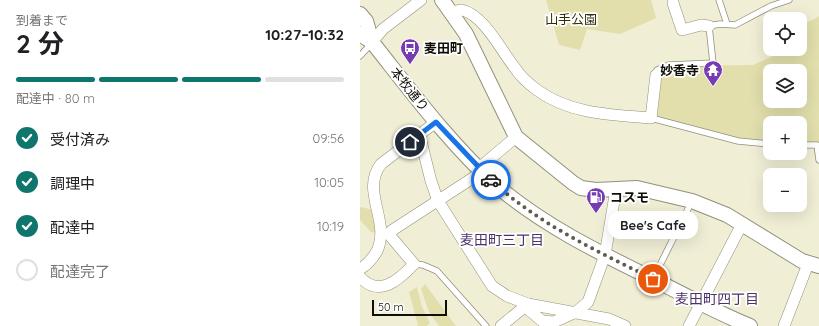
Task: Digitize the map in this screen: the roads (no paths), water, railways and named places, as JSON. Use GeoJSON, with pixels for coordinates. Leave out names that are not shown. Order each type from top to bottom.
{"type":"FeatureCollection","features":[{"type":"Feature","properties":{"kind":"street"},"geometry":{"type":"LineString","coordinates":[[372,42],[383,29],[421,0]]}},
{"type":"Feature","properties":{"kind":"street"},"geometry":{"type":"LineString","coordinates":[[442,0],[466,34],[516,137],[555,170],[581,188],[596,190],[628,187],[648,189],[712,208],[813,265],[784,326]]}},
{"type":"Feature","properties":{"kind":"street"},"geometry":{"type":"LineString","coordinates":[[673,3],[682,30],[701,25],[709,26]]}},
{"type":"Feature","properties":{"kind":"street"},"geometry":{"type":"LineString","coordinates":[[451,12],[462,10],[476,17],[498,43],[515,69],[526,80],[538,91],[577,110],[651,118],[656,75]]}},
{"type":"Feature","properties":{"kind":"street","name":"本牧通り"},"geometry":{"type":"LineString","coordinates":[[360,14],[366,21],[372,42]]}},
{"type":"Feature","properties":{"kind":"street","name":"本牧通り"},"geometry":{"type":"LineString","coordinates":[[360,34],[372,42],[436,122],[481,170],[513,199],[545,222],[605,255],[750,326]]}},
{"type":"Feature","properties":{"kind":"street"},"geometry":{"type":"LineString","coordinates":[[360,269],[372,259],[379,246],[381,237],[380,219],[372,187],[375,172],[381,164],[436,122]]}},
{"type":"Feature","properties":{"kind":"street"},"geometry":{"type":"LineString","coordinates":[[360,277],[370,285],[382,286],[397,280],[414,264],[394,242],[391,237],[391,232],[481,170],[516,137]]}},
{"type":"Feature","properties":{"kind":"street"},"geometry":{"type":"LineString","coordinates":[[421,140],[438,201],[492,286],[508,296],[528,304],[609,319],[625,326]]}},
{"type":"Feature","properties":{"kind":"street"},"geometry":{"type":"LineString","coordinates":[[576,312],[588,302],[605,255],[616,189]]}},
{"type":"Feature","properties":{"kind":"street"},"geometry":{"type":"LineString","coordinates":[[689,326],[742,224]]}},
{"type":"Feature","properties":{"kind":"street"},"geometry":{"type":"LineString","coordinates":[[501,326],[528,304]]}},
{"type":"Feature","properties":{"kind":"lane"},"geometry":{"type":"LineString","coordinates":[[719,0],[727,24]]}},
{"type":"Feature","properties":{"kind":"lane"},"geometry":{"type":"LineString","coordinates":[[656,75],[657,70],[669,65],[712,63],[709,26],[727,24],[735,25],[771,6],[789,0]]}},
{"type":"Feature","properties":{"kind":"lane"},"geometry":{"type":"LineString","coordinates":[[360,56],[372,42]]}},
{"type":"Feature","properties":{"kind":"lane"},"geometry":{"type":"LineString","coordinates":[[651,118],[738,141],[763,143]]}},
{"type":"Feature","properties":{"kind":"lane"},"geometry":{"type":"LineString","coordinates":[[807,145],[817,145],[819,160]]}},
{"type":"Feature","properties":{"kind":"lane"},"geometry":{"type":"LineString","coordinates":[[653,279],[692,201]]}},
{"type":"Feature","properties":{"kind":"lane"},"geometry":{"type":"LineString","coordinates":[[414,264],[423,265],[437,270],[486,326]]}},
{"type":"Feature","properties":{"kind":"place","name":"麦田町"},"geometry":{"type":"Point","coordinates":[410,65]}},
{"type":"Feature","properties":{"kind":"place","name":"妙香寺"},"geometry":{"type":"Point","coordinates":[713,87]}},
{"type":"Feature","properties":{"kind":"place","name":"コスモ"},"geometry":{"type":"Point","coordinates":[596,214]}},
{"type":"Feature","properties":{"kind":"place","name":"Bee's Cafe"},"geometry":{"type":"Point","coordinates":[653,279]}},
{"type":"Feature","properties":{"kind":"district","name":"麦田町三丁目"},"geometry":{"type":"Point","coordinates":[502,240]}},
{"type":"Feature","properties":{"kind":"district","name":"麦田町四丁目"},"geometry":{"type":"Point","coordinates":[717,299]}},
{"type":"Feature","properties":{"kind":"park label","name":"山手公園"},"geometry":{"type":"Point","coordinates":[571,19]}}]}
